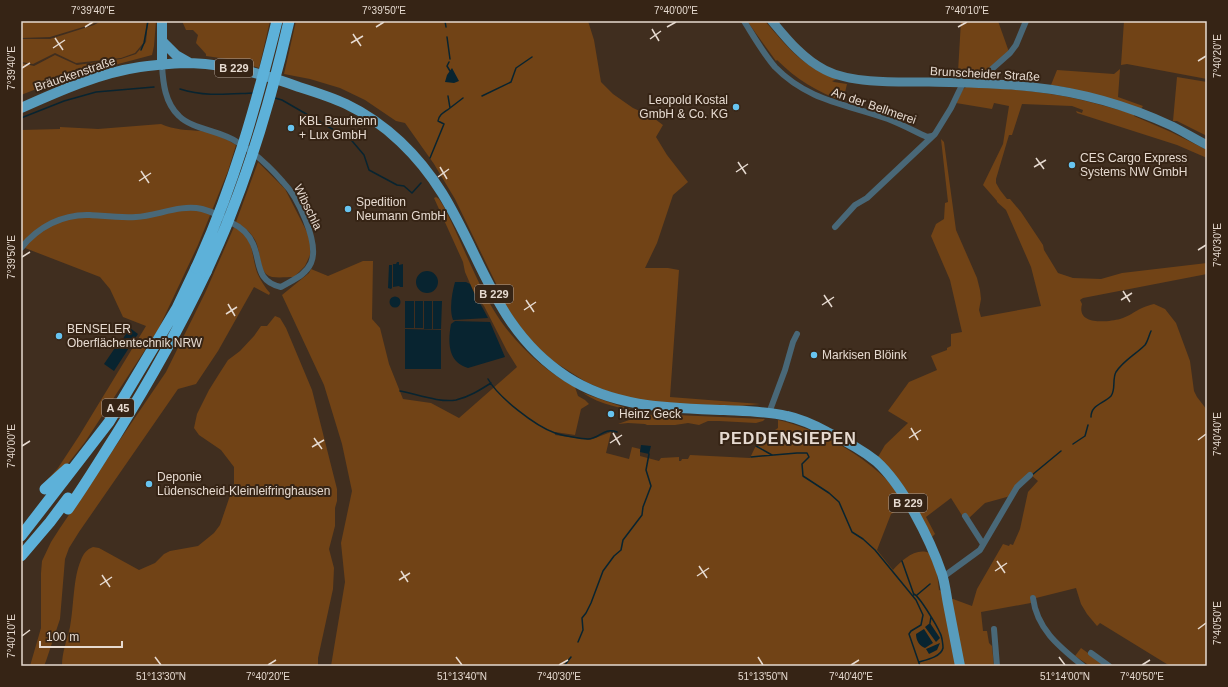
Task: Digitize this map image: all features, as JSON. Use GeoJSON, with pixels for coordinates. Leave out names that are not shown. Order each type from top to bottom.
{"type":"FeatureCollection","features":[{"type":"Feature","properties":{"kind":"highway","name":"A 45"},"geometry":{"type":"LineString","coordinates":[[21,556],[50,522],[116,434],[186,315],[251,123],[277,21]]}},
{"type":"Feature","properties":{"kind":"highway","name":"A 45"},"geometry":{"type":"LineString","coordinates":[[21,536],[105,428],[123,400],[176,308],[201,270],[231,215],[263,122],[279,66],[289,21]]}},
{"type":"Feature","properties":{"kind":"highway"},"geometry":{"type":"LineString","coordinates":[[45,489],[62,474],[105,428]]}},
{"type":"Feature","properties":{"kind":"highway"},"geometry":{"type":"LineString","coordinates":[[68,509],[89,479],[116,434]]}},
{"type":"Feature","properties":{"kind":"main road"},"geometry":{"type":"LineString","coordinates":[[162,21],[162,65]]}},
{"type":"Feature","properties":{"kind":"main road","name":"Brunscheider Straße"},"geometry":{"type":"LineString","coordinates":[[772,21],[805,57],[825,70],[846,78],[983,83],[1033,87],[1076,94],[1160,121],[1207,145]]}},
{"type":"Feature","properties":{"kind":"main road","name":"B 229"},"geometry":{"type":"LineString","coordinates":[[162,41],[176,55],[190,63]]}},
{"type":"Feature","properties":{"kind":"main road","name":"B 229"},"geometry":{"type":"LineString","coordinates":[[162,65],[190,63],[222,66],[253,72],[337,100],[356,109],[391,133],[415,157],[440,190],[485,279],[505,314],[522,336],[541,358],[568,377],[594,392],[637,404],[680,409],[769,413],[788,416],[808,422],[861,450],[879,464],[906,498],[933,550],[943,577],[960,666]]}},
{"type":"Feature","properties":{"kind":"main road","name":"Bräuckenstraße"},"geometry":{"type":"LineString","coordinates":[[21,108],[97,78],[123,70],[162,65]]}},
{"type":"Feature","properties":{"kind":"street","name":"An der Bellmerei"},"geometry":{"type":"LineString","coordinates":[[744,21],[765,53],[776,67],[791,81],[829,102],[889,120],[927,137],[932,136]]}},
{"type":"Feature","properties":{"kind":"street"},"geometry":{"type":"LineString","coordinates":[[983,83],[984,76],[1016,46],[1026,21]]}},
{"type":"Feature","properties":{"kind":"street","name":"Wibschla"},"geometry":{"type":"LineString","coordinates":[[21,248],[42,228],[66,218],[89,215],[122,218],[139,217],[184,208],[196,208],[212,212],[235,224],[250,236],[254,245],[260,272],[272,284],[280,286],[295,279],[301,275],[310,264],[313,254],[311,234],[301,212],[284,182],[259,158],[238,142],[226,135],[187,122],[179,117],[169,104],[164,84],[162,65]]}},
{"type":"Feature","properties":{"kind":"street"},"geometry":{"type":"LineString","coordinates":[[835,227],[859,202],[866,198],[893,174],[932,136],[939,128],[951,108],[963,83]]}},
{"type":"Feature","properties":{"kind":"street"},"geometry":{"type":"LineString","coordinates":[[769,413],[785,370],[793,342],[798,334]]}},
{"type":"Feature","properties":{"kind":"street"},"geometry":{"type":"LineString","coordinates":[[943,577],[980,550],[1017,487],[1030,474]]}},
{"type":"Feature","properties":{"kind":"street"},"geometry":{"type":"LineString","coordinates":[[965,516],[983,544]]}},
{"type":"Feature","properties":{"kind":"street"},"geometry":{"type":"LineString","coordinates":[[1033,598],[1039,618],[1052,640],[1084,666]]}},
{"type":"Feature","properties":{"kind":"street"},"geometry":{"type":"LineString","coordinates":[[994,629],[997,666]]}},
{"type":"Feature","properties":{"kind":"street"},"geometry":{"type":"LineString","coordinates":[[1091,653],[1109,666]]}},
{"type":"Feature","properties":{"kind":"shaded area"},"geometry":{"type":"Polygon","coordinates":[[[21,21],[98,21],[93,24],[50,37],[21,38],[21,21]]]}},
{"type":"Feature","properties":{"kind":"shaded area"},"geometry":{"type":"Polygon","coordinates":[[[101,21],[147,21],[145,41],[135,53],[121,58],[76,63],[55,53],[33,64],[21,62],[21,39],[50,39],[94,25],[101,21]]]}},
{"type":"Feature","properties":{"kind":"shaded area"},"geometry":{"type":"Polygon","coordinates":[[[148,21],[156,21],[152,55],[62,79],[21,95],[21,63],[34,66],[55,55],[77,65],[121,59],[136,54],[146,42],[148,21]]]}},
{"type":"Feature","properties":{"kind":"shaded area"},"geometry":{"type":"Polygon","coordinates":[[[182,21],[270,21],[259,68],[234,60],[206,56],[206,54],[196,43],[198,35],[193,30],[186,30],[182,21]]]}},
{"type":"Feature","properties":{"kind":"shaded area"},"geometry":{"type":"Polygon","coordinates":[[[296,21],[588,21],[594,40],[601,82],[613,94],[633,108],[651,116],[663,125],[656,137],[667,155],[688,182],[673,195],[657,243],[645,268],[668,268],[679,270],[670,397],[760,404],[739,406],[681,404],[632,399],[586,382],[553,361],[530,340],[500,298],[502,296],[455,199],[434,164],[405,123],[396,121],[365,100],[340,88],[310,79],[284,74],[296,21]]]}},
{"type":"Feature","properties":{"kind":"shaded area"},"geometry":{"type":"Polygon","coordinates":[[[747,21],[765,21],[797,56],[815,69],[838,79],[832,81],[847,84],[843,101],[807,84],[777,60],[776,61],[747,21]]]}},
{"type":"Feature","properties":{"kind":"shaded area"},"geometry":{"type":"Polygon","coordinates":[[[961,21],[998,21],[1009,52],[991,68],[978,76],[978,73],[958,72],[961,21]]]}},
{"type":"Feature","properties":{"kind":"shaded area"},"geometry":{"type":"Polygon","coordinates":[[[1124,21],[1207,21],[1207,79],[1127,64],[1121,65],[1124,21]]]}},
{"type":"Feature","properties":{"kind":"shaded area"},"geometry":{"type":"Polygon","coordinates":[[[1120,69],[1118,97],[1143,106],[1141,109],[1069,88],[1051,85],[1057,70],[1114,74],[1120,69]]]}},
{"type":"Feature","properties":{"kind":"shaded area"},"geometry":{"type":"Polygon","coordinates":[[[1177,77],[1207,82],[1207,136],[1177,121],[1173,121],[1177,77]]]}},
{"type":"Feature","properties":{"kind":"shaded area"},"geometry":{"type":"Polygon","coordinates":[[[968,86],[1046,93],[1096,103],[1134,114],[1134,116],[1207,150],[1207,158],[1177,145],[1077,113],[1076,111],[1082,113],[1083,110],[1072,106],[1022,104],[1012,135],[1009,135],[996,183],[1007,199],[1010,199],[1021,212],[1043,245],[1044,250],[1058,273],[1073,278],[1101,279],[1122,273],[1207,263],[1207,274],[1083,298],[1080,300],[1082,304],[1081,311],[1084,316],[1094,321],[1120,319],[1144,307],[1154,304],[1165,309],[1176,323],[1190,361],[1194,391],[1207,410],[1207,666],[1170,666],[1100,623],[1097,626],[1081,604],[1076,588],[1036,598],[1036,602],[981,612],[983,631],[987,631],[989,643],[992,646],[994,666],[962,666],[950,599],[972,606],[977,589],[1003,544],[1009,546],[1010,544],[1013,545],[1020,529],[1028,492],[1038,481],[1031,475],[1014,495],[985,503],[969,518],[963,517],[951,498],[926,517],[935,534],[931,538],[878,457],[885,445],[908,423],[888,411],[909,382],[937,370],[931,356],[947,350],[947,348],[951,346],[951,334],[962,332],[950,280],[931,236],[936,224],[944,219],[945,203],[948,202],[941,139],[944,142],[956,230],[977,278],[981,299],[979,310],[981,317],[1041,306],[1031,267],[1006,210],[997,202],[983,185],[1003,144],[1009,106],[994,103],[992,109],[956,103],[963,89],[968,86]]]}},
{"type":"Feature","properties":{"kind":"shaded area"},"geometry":{"type":"Polygon","coordinates":[[[161,124],[176,129],[210,133],[224,138],[236,145],[228,171],[198,245],[158,330],[85,442],[63,470],[40,488],[58,468],[79,436],[146,326],[123,317],[110,289],[100,277],[25,248],[21,245],[21,130],[60,129],[60,127],[98,129],[161,124]]]}},
{"type":"Feature","properties":{"kind":"shaded area"},"geometry":{"type":"Polygon","coordinates":[[[258,162],[285,189],[310,240],[310,255],[305,266],[294,277],[272,277],[267,275],[262,268],[256,242],[248,230],[236,222],[258,162]]]}},
{"type":"Feature","properties":{"kind":"shaded area"},"geometry":{"type":"Polygon","coordinates":[[[436,197],[444,207],[480,284],[500,321],[529,354],[563,380],[575,387],[578,396],[589,404],[581,409],[575,435],[555,432],[555,435],[590,440],[611,432],[606,453],[629,459],[632,447],[640,449],[640,456],[659,461],[661,458],[679,457],[679,461],[681,461],[682,459],[688,459],[690,455],[750,458],[760,437],[766,436],[778,428],[778,420],[807,429],[836,442],[862,459],[886,479],[905,507],[891,514],[877,550],[893,570],[904,559],[914,553],[929,553],[937,573],[939,590],[942,591],[956,666],[331,666],[345,582],[341,543],[352,491],[342,444],[324,385],[282,295],[309,273],[311,269],[328,276],[363,261],[373,261],[372,319],[380,328],[389,364],[403,399],[431,403],[459,418],[517,367],[484,306],[475,295],[465,272],[463,262],[434,198],[436,197]]]}},
{"type":"Feature","properties":{"kind":"shaded area"},"geometry":{"type":"Polygon","coordinates":[[[234,227],[245,235],[251,245],[257,272],[270,293],[269,295],[254,287],[218,351],[196,384],[178,389],[79,532],[69,548],[65,559],[60,619],[46,661],[44,666],[30,666],[41,628],[42,561],[60,528],[166,372],[206,291],[234,227]]]}},
{"type":"Feature","properties":{"kind":"shaded area"},"geometry":{"type":"Polygon","coordinates":[[[275,316],[280,318],[286,328],[312,390],[337,489],[335,526],[329,549],[334,568],[333,589],[318,658],[318,666],[62,666],[70,627],[76,575],[78,567],[87,550],[93,547],[99,548],[139,570],[155,563],[164,554],[170,551],[198,546],[214,533],[220,525],[234,484],[234,467],[221,450],[199,435],[194,428],[197,414],[209,390],[228,360],[240,351],[261,326],[267,326],[275,316]]]}},
{"type":"Feature","properties":{"kind":"shaded area"},"geometry":{"type":"Polygon","coordinates":[[[583,393],[620,406],[642,412],[604,403],[583,393]]]}},
{"type":"Feature","properties":{"kind":"shaded area"},"geometry":{"type":"Polygon","coordinates":[[[655,414],[765,419],[756,423],[708,421],[699,425],[688,423],[675,425],[618,424],[655,414]]]}},
{"type":"Feature","properties":{"kind":"shaded area"},"geometry":{"type":"Polygon","coordinates":[[[1081,648],[1106,666],[1090,666],[1075,656],[1081,648]]]}},
{"type":"Feature","properties":{"kind":"water"},"geometry":{"type":"Polygon","coordinates":[[[452,68],[459,81],[454,83],[445,82],[447,75],[452,68]]]}},
{"type":"Feature","properties":{"kind":"water"},"geometry":{"type":"Polygon","coordinates":[[[399,262],[399,265],[403,264],[403,287],[393,287],[393,264],[396,264],[399,262]]]}},
{"type":"Feature","properties":{"kind":"water"},"geometry":{"type":"Polygon","coordinates":[[[389,265],[392,265],[391,289],[388,288],[389,265]]]}},
{"type":"Feature","properties":{"kind":"water"},"geometry":{"type":"Polygon","coordinates":[[[427,271],[435,274],[438,282],[435,290],[427,293],[419,290],[416,282],[419,274],[427,271]]]}},
{"type":"Feature","properties":{"kind":"water"},"geometry":{"type":"Polygon","coordinates":[[[455,282],[466,282],[470,284],[488,318],[453,320],[451,306],[455,282]]]}},
{"type":"Feature","properties":{"kind":"water"},"geometry":{"type":"Polygon","coordinates":[[[393,297],[397,297],[399,298],[399,306],[393,307],[390,304],[390,300],[393,297]]]}},
{"type":"Feature","properties":{"kind":"water"},"geometry":{"type":"Polygon","coordinates":[[[405,301],[414,301],[414,328],[405,328],[405,301]]]}},
{"type":"Feature","properties":{"kind":"water"},"geometry":{"type":"Polygon","coordinates":[[[415,301],[423,301],[423,328],[415,328],[415,301]]]}},
{"type":"Feature","properties":{"kind":"water"},"geometry":{"type":"Polygon","coordinates":[[[424,301],[432,301],[432,329],[424,329],[424,301]]]}},
{"type":"Feature","properties":{"kind":"water"},"geometry":{"type":"Polygon","coordinates":[[[433,301],[442,301],[441,329],[433,329],[433,301]]]}},
{"type":"Feature","properties":{"kind":"water"},"geometry":{"type":"Polygon","coordinates":[[[455,321],[490,322],[505,357],[468,368],[461,365],[456,361],[450,350],[449,337],[451,324],[455,321]]]}},
{"type":"Feature","properties":{"kind":"water"},"geometry":{"type":"Polygon","coordinates":[[[130,328],[138,334],[114,371],[104,364],[130,328]]]}},
{"type":"Feature","properties":{"kind":"water"},"geometry":{"type":"Polygon","coordinates":[[[405,329],[441,330],[441,369],[405,369],[405,329]]]}},
{"type":"Feature","properties":{"kind":"water"},"geometry":{"type":"Polygon","coordinates":[[[641,445],[651,446],[649,454],[640,452],[641,445]]]}},
{"type":"Feature","properties":{"kind":"water"},"geometry":{"type":"Polygon","coordinates":[[[930,623],[940,638],[936,642],[925,627],[930,623]]]}},
{"type":"Feature","properties":{"kind":"water"},"geometry":{"type":"Polygon","coordinates":[[[924,629],[933,643],[925,648],[918,642],[916,634],[924,629]]]}},
{"type":"Feature","properties":{"kind":"water"},"geometry":{"type":"Polygon","coordinates":[[[940,643],[937,650],[929,654],[926,649],[940,643]]]}},
{"type":"Feature","properties":{"kind":"waterway"},"geometry":{"type":"LineString","coordinates":[[141,50],[144,43],[148,21]]}},
{"type":"Feature","properties":{"kind":"waterway"},"geometry":{"type":"LineString","coordinates":[[445,21],[446,27]]}},
{"type":"Feature","properties":{"kind":"waterway"},"geometry":{"type":"LineString","coordinates":[[447,37],[450,59]]}},
{"type":"Feature","properties":{"kind":"waterway"},"geometry":{"type":"LineString","coordinates":[[482,96],[511,82],[516,68],[532,57]]}},
{"type":"Feature","properties":{"kind":"waterway"},"geometry":{"type":"LineString","coordinates":[[449,62],[447,66],[450,71]]}},
{"type":"Feature","properties":{"kind":"waterway"},"geometry":{"type":"LineString","coordinates":[[21,118],[64,101],[96,92],[154,87]]}},
{"type":"Feature","properties":{"kind":"waterway"},"geometry":{"type":"LineString","coordinates":[[180,89],[189,92],[208,94],[254,93]]}},
{"type":"Feature","properties":{"kind":"waterway"},"geometry":{"type":"LineString","coordinates":[[430,158],[444,124],[438,121],[442,113],[450,108],[448,96]]}},
{"type":"Feature","properties":{"kind":"waterway"},"geometry":{"type":"LineString","coordinates":[[275,98],[282,100],[334,130],[347,135],[364,155],[369,170],[397,185],[404,186],[412,193],[421,183]]}},
{"type":"Feature","properties":{"kind":"waterway"},"geometry":{"type":"LineString","coordinates":[[450,108],[463,98]]}},
{"type":"Feature","properties":{"kind":"waterway"},"geometry":{"type":"LineString","coordinates":[[1091,417],[1095,407],[1111,396],[1114,388],[1114,378],[1116,372],[1122,364],[1145,345],[1151,331]]}},
{"type":"Feature","properties":{"kind":"waterway"},"geometry":{"type":"LineString","coordinates":[[488,379],[508,402],[528,418],[555,433],[588,439],[608,431],[617,432]]}},
{"type":"Feature","properties":{"kind":"waterway"},"geometry":{"type":"LineString","coordinates":[[400,391],[450,401],[479,391],[491,383]]}},
{"type":"Feature","properties":{"kind":"waterway"},"geometry":{"type":"LineString","coordinates":[[1073,444],[1085,436],[1088,425]]}},
{"type":"Feature","properties":{"kind":"waterway"},"geometry":{"type":"LineString","coordinates":[[756,446],[772,455]]}},
{"type":"Feature","properties":{"kind":"waterway"},"geometry":{"type":"LineString","coordinates":[[1032,475],[1061,451]]}},
{"type":"Feature","properties":{"kind":"waterway"},"geometry":{"type":"LineString","coordinates":[[751,457],[807,453],[809,457],[802,464],[803,476],[829,493],[839,502],[852,532],[863,539],[875,550],[916,600],[923,615],[921,625],[909,634],[920,666]]}},
{"type":"Feature","properties":{"kind":"waterway"},"geometry":{"type":"LineString","coordinates":[[578,642],[583,630],[582,618],[591,603],[603,571],[614,556],[621,550],[623,540],[642,515],[643,507],[651,486],[646,470],[649,454]]}},
{"type":"Feature","properties":{"kind":"waterway"},"geometry":{"type":"LineString","coordinates":[[902,561],[914,595]]}},
{"type":"Feature","properties":{"kind":"waterway"},"geometry":{"type":"LineString","coordinates":[[917,595],[930,584]]}},
{"type":"Feature","properties":{"kind":"waterway"},"geometry":{"type":"LineString","coordinates":[[914,594],[917,596],[936,624],[941,636],[943,647],[942,651],[936,656],[919,662]]}},
{"type":"Feature","properties":{"kind":"waterway"},"geometry":{"type":"LineString","coordinates":[[930,623],[931,617]]}},
{"type":"Feature","properties":{"kind":"waterway"},"geometry":{"type":"LineString","coordinates":[[564,666],[571,657]]}},
{"type":"Feature","properties":{"kind":"place","name":"Leopold Kostal GmbH & Co. KG"},"geometry":{"type":"Point","coordinates":[736,107]}},
{"type":"Feature","properties":{"kind":"place","name":"KBL Baurhenn + Lux GmbH"},"geometry":{"type":"Point","coordinates":[291,128]}},
{"type":"Feature","properties":{"kind":"place","name":"CES Cargo Express Systems NW GmbH"},"geometry":{"type":"Point","coordinates":[1072,165]}},
{"type":"Feature","properties":{"kind":"place","name":"Spedition Neumann GmbH"},"geometry":{"type":"Point","coordinates":[348,209]}},
{"type":"Feature","properties":{"kind":"place","name":"BENSELER Oberflächentechnik NRW"},"geometry":{"type":"Point","coordinates":[59,336]}},
{"type":"Feature","properties":{"kind":"place","name":"Markisen Blöink"},"geometry":{"type":"Point","coordinates":[814,355]}},
{"type":"Feature","properties":{"kind":"place","name":"Heinz Geck"},"geometry":{"type":"Point","coordinates":[611,414]}},
{"type":"Feature","properties":{"kind":"place","name":"Deponie Lüdenscheid-Kleinleifringhausen"},"geometry":{"type":"Point","coordinates":[149,484]}},
{"type":"Feature","properties":{"kind":"district","name":"PEDDENSIEPEN"},"geometry":{"type":"Point","coordinates":[788,438]}}]}
